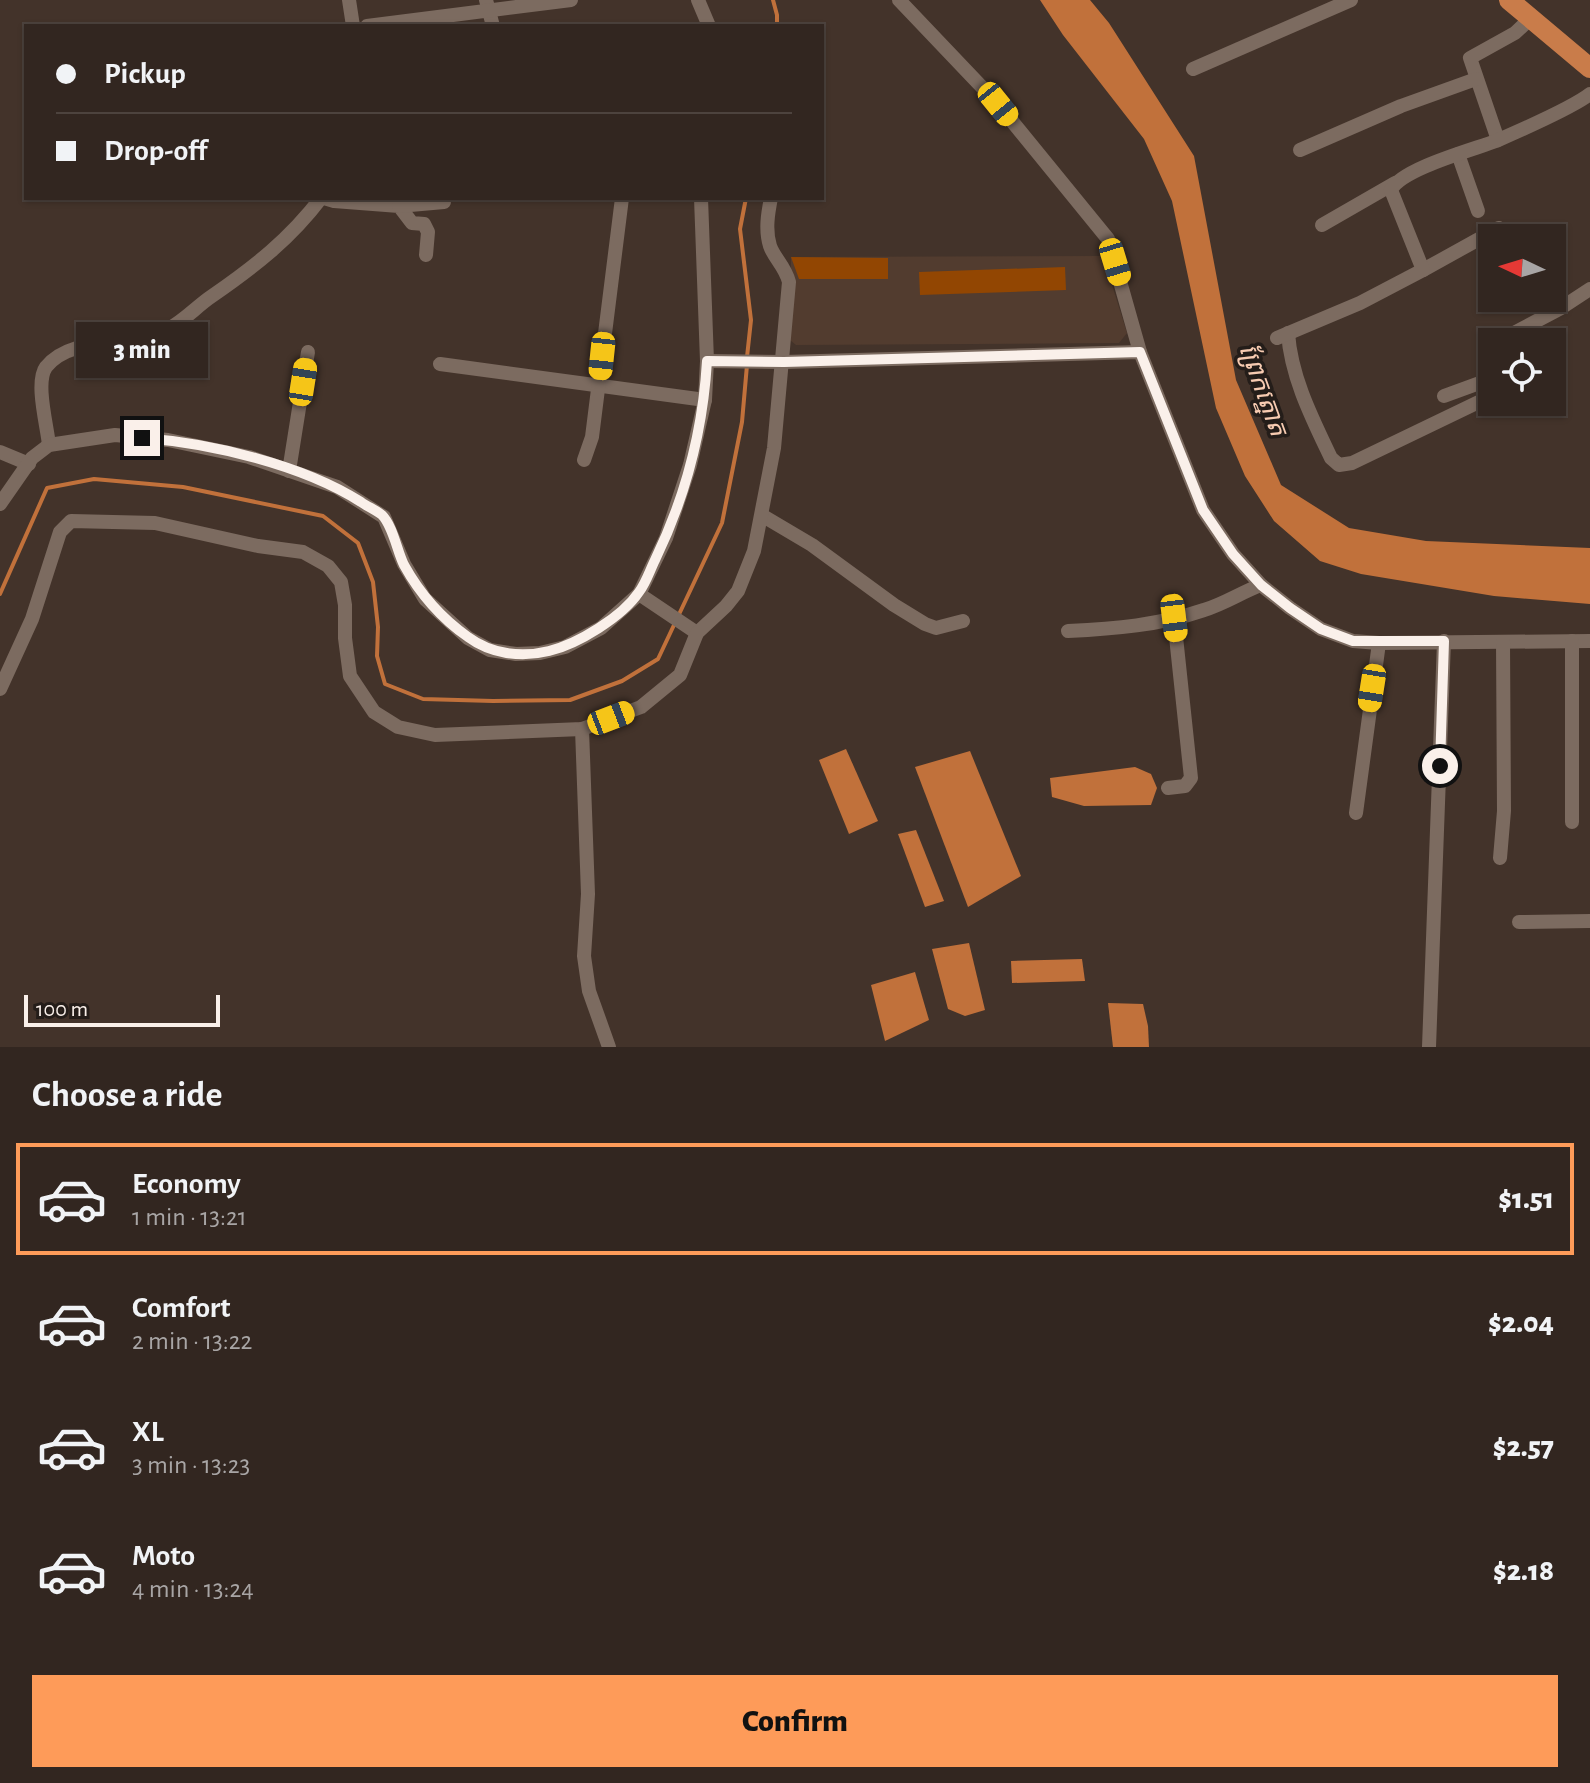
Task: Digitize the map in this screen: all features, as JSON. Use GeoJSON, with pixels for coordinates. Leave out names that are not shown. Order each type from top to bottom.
{"type":"FeatureCollection","features":[{"type":"Feature","properties":{"kind":"highway"},"geometry":{"type":"LineString","coordinates":[[1509,0],[1590,68]]}},
{"type":"Feature","properties":{"kind":"street"},"geometry":{"type":"LineString","coordinates":[[349,0],[353,24]]}},
{"type":"Feature","properties":{"kind":"street"},"geometry":{"type":"LineString","coordinates":[[386,24],[571,0]]}},
{"type":"Feature","properties":{"kind":"street"},"geometry":{"type":"LineString","coordinates":[[698,0],[708,24]]}},
{"type":"Feature","properties":{"kind":"street"},"geometry":{"type":"LineString","coordinates":[[899,0],[998,104],[1108,239],[1140,352],[1203,510],[1233,554],[1261,585],[1321,629],[1353,641],[1590,641]]}},
{"type":"Feature","properties":{"kind":"street"},"geometry":{"type":"LineString","coordinates":[[1193,69],[1351,0]]}},
{"type":"Feature","properties":{"kind":"street"},"geometry":{"type":"LineString","coordinates":[[1498,140],[1470,58],[1515,33],[1531,18]]}},
{"type":"Feature","properties":{"kind":"street"},"geometry":{"type":"LineString","coordinates":[[1300,150],[1401,106],[1476,79]]}},
{"type":"Feature","properties":{"kind":"street"},"geometry":{"type":"LineString","coordinates":[[1322,225],[1395,183],[1458,154],[1498,140],[1590,94]]}},
{"type":"Feature","properties":{"kind":"street"},"geometry":{"type":"LineString","coordinates":[[1458,154],[1478,211]]}},
{"type":"Feature","properties":{"kind":"street"},"geometry":{"type":"LineString","coordinates":[[1395,183],[1391,190],[1423,270]]}},
{"type":"Feature","properties":{"kind":"street"},"geometry":{"type":"LineString","coordinates":[[49,445],[40,379],[51,361],[71,349],[137,338],[168,329],[274,251],[321,200]]}},
{"type":"Feature","properties":{"kind":"street"},"geometry":{"type":"LineString","coordinates":[[330,200],[399,206],[444,202]]}},
{"type":"Feature","properties":{"kind":"street"},"geometry":{"type":"LineString","coordinates":[[584,460],[592,437],[622,200]]}},
{"type":"Feature","properties":{"kind":"street"},"geometry":{"type":"LineString","coordinates":[[0,504],[32,458],[49,445],[115,435],[168,440],[249,457],[337,487],[384,517],[404,564],[425,599],[468,638],[490,650],[516,654],[540,653],[565,647],[601,628],[639,594],[666,538],[690,465],[705,400],[707,361],[701,200]]}},
{"type":"Feature","properties":{"kind":"street"},"geometry":{"type":"LineString","coordinates":[[0,689],[32,619],[60,532],[66,524],[71,521],[155,523],[258,546],[303,552],[328,566],[341,582],[350,676],[374,712],[398,727],[435,735],[582,729],[641,707],[680,675],[697,633],[738,591],[754,551],[763,516],[784,362],[789,282],[785,267],[770,248],[767,220],[771,200]]}},
{"type":"Feature","properties":{"kind":"street"},"geometry":{"type":"LineString","coordinates":[[399,206],[412,223],[424,224],[428,232],[426,255]]}},
{"type":"Feature","properties":{"kind":"street"},"geometry":{"type":"LineString","coordinates":[[1478,240],[1360,303],[1282,335],[1301,393],[1331,458],[1339,465],[1352,463],[1478,402]]}},
{"type":"Feature","properties":{"kind":"street"},"geometry":{"type":"LineString","coordinates":[[1523,328],[1590,289]]}},
{"type":"Feature","properties":{"kind":"street"},"geometry":{"type":"LineString","coordinates":[[289,471],[308,352]]}},
{"type":"Feature","properties":{"kind":"street"},"geometry":{"type":"LineString","coordinates":[[707,361],[784,362],[1140,352]]}},
{"type":"Feature","properties":{"kind":"street"},"geometry":{"type":"LineString","coordinates":[[440,364],[705,400]]}},
{"type":"Feature","properties":{"kind":"street"},"geometry":{"type":"LineString","coordinates":[[1444,396],[1478,384]]}},
{"type":"Feature","properties":{"kind":"street"},"geometry":{"type":"LineString","coordinates":[[0,452],[29,464]]}},
{"type":"Feature","properties":{"kind":"street"},"geometry":{"type":"LineString","coordinates":[[763,516],[812,545],[910,616],[936,628],[963,621]]}},
{"type":"Feature","properties":{"kind":"street"},"geometry":{"type":"LineString","coordinates":[[1068,631],[1109,629],[1174,618],[1206,610],[1261,585]]}},
{"type":"Feature","properties":{"kind":"street"},"geometry":{"type":"LineString","coordinates":[[639,594],[697,633]]}},
{"type":"Feature","properties":{"kind":"street"},"geometry":{"type":"LineString","coordinates":[[1168,788],[1185,786],[1191,778],[1174,618]]}},
{"type":"Feature","properties":{"kind":"street"},"geometry":{"type":"LineString","coordinates":[[1429,1047],[1444,641]]}},
{"type":"Feature","properties":{"kind":"street"},"geometry":{"type":"LineString","coordinates":[[1572,641],[1572,822]]}},
{"type":"Feature","properties":{"kind":"street"},"geometry":{"type":"LineString","coordinates":[[1500,858],[1504,811],[1503,642]]}},
{"type":"Feature","properties":{"kind":"street"},"geometry":{"type":"LineString","coordinates":[[1356,813],[1379,643]]}},
{"type":"Feature","properties":{"kind":"street"},"geometry":{"type":"LineString","coordinates":[[582,729],[588,894],[584,956],[589,991],[609,1047]]}},
{"type":"Feature","properties":{"kind":"street"},"geometry":{"type":"LineString","coordinates":[[1519,922],[1590,921]]}},
{"type":"Feature","properties":{"kind":"shaded area","name":"ព្រែកត្នោត"},"geometry":{"type":"Polygon","coordinates":[[[1040,0],[1090,0],[1109,23],[1194,156],[1236,380],[1281,485],[1349,528],[1426,541],[1590,548],[1590,604],[1494,596],[1361,574],[1320,561],[1274,521],[1245,476],[1216,408],[1172,201],[1144,139],[1063,35],[1040,0]]]}},
{"type":"Feature","properties":{"kind":"shaded area"},"geometry":{"type":"Polygon","coordinates":[[[1103,256],[1127,333],[1119,343],[796,345],[790,340],[791,257],[1103,256]]]}},
{"type":"Feature","properties":{"kind":"shaded area"},"geometry":{"type":"Polygon","coordinates":[[[846,749],[878,821],[849,834],[819,760],[846,749]]]}},
{"type":"Feature","properties":{"kind":"shaded area"},"geometry":{"type":"Polygon","coordinates":[[[970,751],[1021,876],[968,907],[915,767],[970,751]]]}},
{"type":"Feature","properties":{"kind":"shaded area"},"geometry":{"type":"Polygon","coordinates":[[[1135,767],[1151,774],[1157,788],[1151,805],[1084,806],[1052,797],[1050,778],[1135,767]]]}},
{"type":"Feature","properties":{"kind":"shaded area"},"geometry":{"type":"Polygon","coordinates":[[[916,830],[944,901],[925,907],[898,834],[916,830]]]}},
{"type":"Feature","properties":{"kind":"shaded area"},"geometry":{"type":"Polygon","coordinates":[[[969,943],[985,1010],[965,1016],[948,1009],[932,949],[969,943]]]}},
{"type":"Feature","properties":{"kind":"shaded area"},"geometry":{"type":"Polygon","coordinates":[[[1082,959],[1085,981],[1012,983],[1011,961],[1082,959]]]}},
{"type":"Feature","properties":{"kind":"shaded area"},"geometry":{"type":"Polygon","coordinates":[[[915,972],[929,1020],[885,1041],[871,985],[915,972]]]}},
{"type":"Feature","properties":{"kind":"shaded area"},"geometry":{"type":"Polygon","coordinates":[[[1108,1003],[1143,1004],[1149,1047],[1113,1047],[1108,1003]]]}},
{"type":"Feature","properties":{"kind":"building"},"geometry":{"type":"Polygon","coordinates":[[[791,257],[888,258],[888,279],[799,279],[791,257]]]}},
{"type":"Feature","properties":{"kind":"building"},"geometry":{"type":"Polygon","coordinates":[[[1065,267],[1066,290],[920,295],[919,272],[1065,267]]]}},
{"type":"Feature","properties":{"kind":"waterway"},"geometry":{"type":"LineString","coordinates":[[773,0],[777,24]]}},
{"type":"Feature","properties":{"kind":"waterway"},"geometry":{"type":"LineString","coordinates":[[746,200],[740,229],[751,320],[747,357]]}},
{"type":"Feature","properties":{"kind":"waterway"},"geometry":{"type":"LineString","coordinates":[[0,594],[47,488],[94,479],[183,487],[323,516],[358,543],[373,582],[378,627],[377,656],[385,684],[423,699],[570,700],[622,681],[658,659],[722,523],[742,422],[747,365]]}},
{"type":"Feature","properties":{"kind":"route"},"geometry":{"type":"LineString","coordinates":[[142,438],[168,440],[249,457],[337,487],[384,517],[404,564],[425,599],[468,638],[490,650],[516,654],[540,653],[565,647],[601,628],[639,594],[666,538],[690,465],[705,400],[707,361],[784,362],[1140,352],[1203,510],[1233,554],[1261,585],[1321,629],[1353,641],[1444,641],[1440,766]]}}]}
